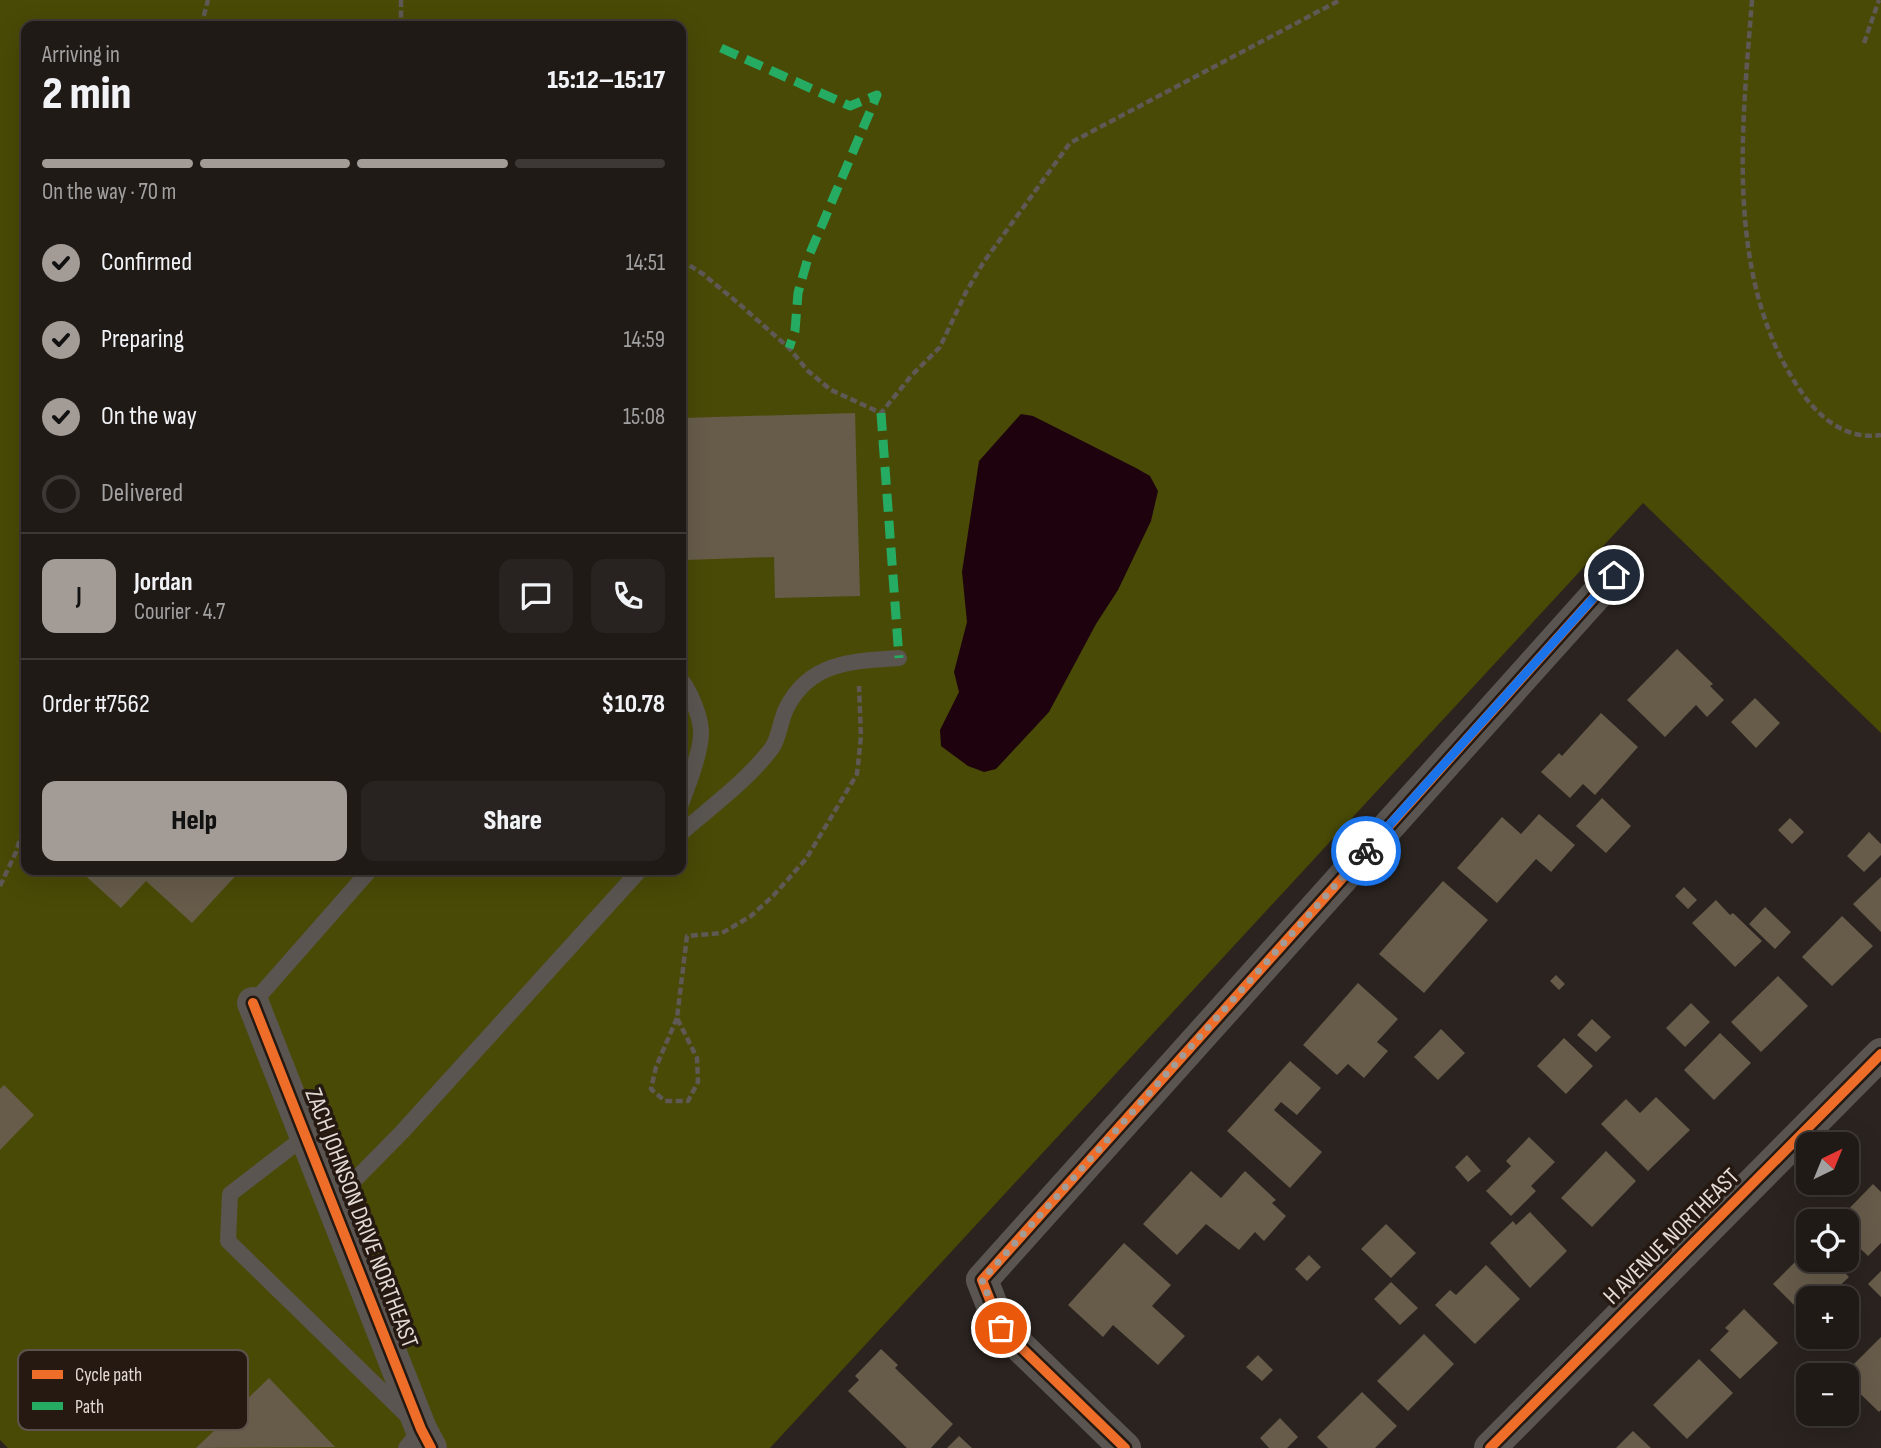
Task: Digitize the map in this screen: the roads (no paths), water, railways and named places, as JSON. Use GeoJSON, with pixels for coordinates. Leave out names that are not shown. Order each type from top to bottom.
{"type":"FeatureCollection","features":[{"type":"Feature","properties":{"kind":"street"},"geometry":{"type":"LineString","coordinates":[[1125,1448],[1001,1328],[982,1280],[1614,575]]}},
{"type":"Feature","properties":{"kind":"street","name":"ZACH JOHNSON DRIVE NORTHEAST"},"geometry":{"type":"LineString","coordinates":[[253,1003],[333,1202],[420,1442]]}},
{"type":"Feature","properties":{"kind":"street","name":"H AVENUE NORTHEAST"},"geometry":{"type":"LineString","coordinates":[[1490,1448],[1881,1054]]}},
{"type":"Feature","properties":{"kind":"lane"},"geometry":{"type":"LineString","coordinates":[[686,828],[752,772],[774,745],[786,708],[800,687],[842,662],[899,657]]}},
{"type":"Feature","properties":{"kind":"lane"},"geometry":{"type":"LineString","coordinates":[[686,686],[701,730],[686,790]]}},
{"type":"Feature","properties":{"kind":"lane"},"geometry":{"type":"LineString","coordinates":[[253,1003],[366,875]]}},
{"type":"Feature","properties":{"kind":"lane"},"geometry":{"type":"LineString","coordinates":[[333,1202],[402,1132],[635,875]]}},
{"type":"Feature","properties":{"kind":"lane"},"geometry":{"type":"LineString","coordinates":[[307,1135],[230,1194],[228,1241],[420,1442]]}}]}
